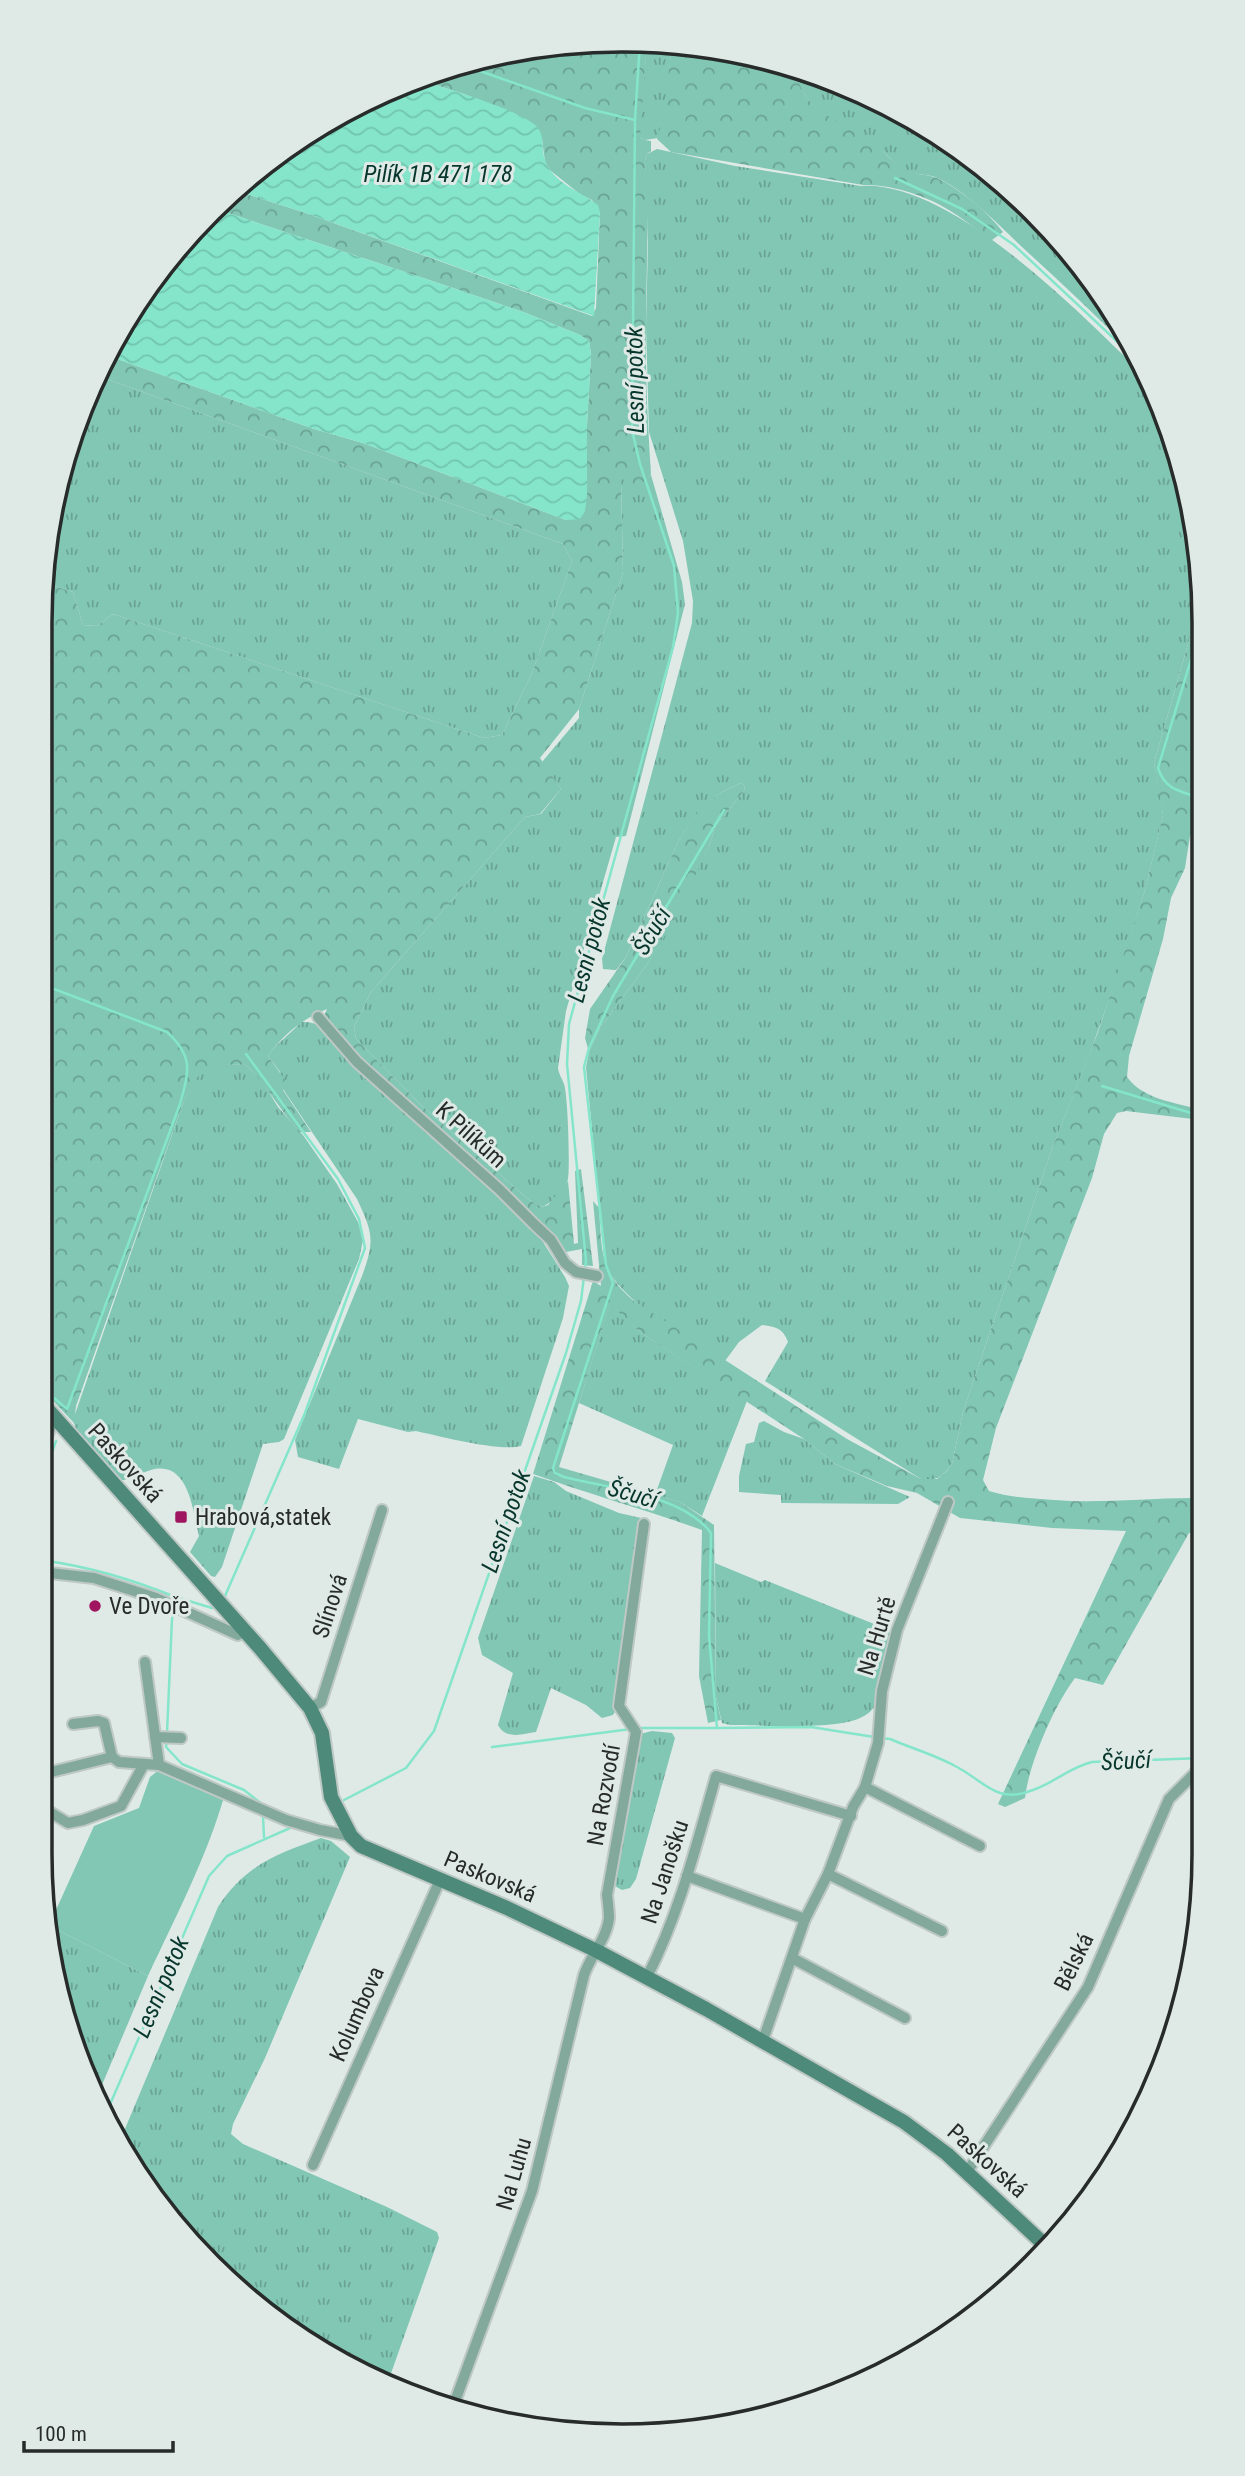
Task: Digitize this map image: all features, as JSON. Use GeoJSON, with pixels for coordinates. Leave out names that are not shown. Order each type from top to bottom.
{"type":"FeatureCollection","features":[{"type":"Feature","properties":{"kind":"street","name":"K Pilíkům"},"geometry":{"type":"LineString","coordinates":[[318,1017],[357,1062],[499,1189],[551,1240],[565,1263],[579,1272],[595,1275]]}},
{"type":"Feature","properties":{"kind":"street","name":"Paskovská"},"geometry":{"type":"LineString","coordinates":[[52,1415],[310,1708],[322,1733],[334,1804],[351,1836],[369,1851],[507,1908],[595,1950],[904,2122],[928,2138],[1040,2241]]}},
{"type":"Feature","properties":{"kind":"street"},"geometry":{"type":"LineString","coordinates":[[52,1423],[54,1417]]}},
{"type":"Feature","properties":{"kind":"street","name":"Na Hurtě"},"geometry":{"type":"LineString","coordinates":[[762,2043],[805,1919],[828,1874],[850,1816],[865,1787],[878,1743],[882,1691],[897,1630],[948,1503]]}},
{"type":"Feature","properties":{"kind":"street","name":"Slínová"},"geometry":{"type":"LineString","coordinates":[[310,1708],[321,1702],[382,1510]]}},
{"type":"Feature","properties":{"kind":"street","name":"Na Rozvodí"},"geometry":{"type":"LineString","coordinates":[[595,1950],[604,1937],[609,1918],[607,1895],[636,1732],[619,1706],[644,1524]]}},
{"type":"Feature","properties":{"kind":"street"},"geometry":{"type":"LineString","coordinates":[[52,1573],[94,1578],[156,1598],[238,1635],[244,1631]]}},
{"type":"Feature","properties":{"kind":"street"},"geometry":{"type":"LineString","coordinates":[[145,1662],[168,1737],[159,1765]]}},
{"type":"Feature","properties":{"kind":"street"},"geometry":{"type":"LineString","coordinates":[[73,1724],[98,1721],[104,1723],[112,1757],[119,1762],[159,1765],[298,1823],[351,1836]]}},
{"type":"Feature","properties":{"kind":"street"},"geometry":{"type":"LineString","coordinates":[[52,1772],[112,1757]]}},
{"type":"Feature","properties":{"kind":"street"},"geometry":{"type":"LineString","coordinates":[[52,1813],[68,1823],[121,1806],[144,1764]]}},
{"type":"Feature","properties":{"kind":"street","name":"Na Janošku"},"geometry":{"type":"LineString","coordinates":[[647,1977],[666,1938],[716,1776],[850,1816]]}},
{"type":"Feature","properties":{"kind":"street","name":"Bělská"},"geometry":{"type":"LineString","coordinates":[[967,2172],[1088,1987],[1169,1799],[1192,1776]]}},
{"type":"Feature","properties":{"kind":"street"},"geometry":{"type":"LineString","coordinates":[[865,1787],[980,1846]]}},
{"type":"Feature","properties":{"kind":"street"},"geometry":{"type":"LineString","coordinates":[[828,1874],[942,1931]]}},
{"type":"Feature","properties":{"kind":"street"},"geometry":{"type":"LineString","coordinates":[[687,1876],[805,1919]]}},
{"type":"Feature","properties":{"kind":"street","name":"Kolumbova"},"geometry":{"type":"LineString","coordinates":[[313,2165],[440,1881]]}},
{"type":"Feature","properties":{"kind":"street","name":"Na Luhu"},"geometry":{"type":"LineString","coordinates":[[456,2398],[532,2191],[584,1975],[590,1956],[595,1950]]}},
{"type":"Feature","properties":{"kind":"street"},"geometry":{"type":"LineString","coordinates":[[792,1958],[905,2018]]}},
{"type":"Feature","properties":{"kind":"green space"},"geometry":{"type":"Polygon","coordinates":[[[622,52],[646,53],[640,137],[651,141],[651,151],[645,160],[648,222],[646,363],[651,475],[638,487],[621,478],[623,572],[579,709],[540,758],[561,789],[540,814],[525,817],[371,992],[354,1027],[356,1039],[421,1105],[529,1200],[542,1207],[548,1205],[568,1181],[574,1244],[578,1243],[575,1171],[581,1169],[593,1266],[582,1265],[582,1249],[566,1252],[531,1212],[360,1062],[324,1016],[327,1009],[294,1028],[268,1056],[285,1080],[283,1090],[311,1132],[300,1132],[246,1065],[213,1067],[200,1074],[195,1081],[183,1103],[76,1406],[74,1423],[52,1400],[54,586],[73,592],[83,625],[97,626],[113,614],[484,738],[502,735],[532,673],[572,561],[563,544],[107,379],[117,359],[314,429],[363,443],[566,520],[587,495],[591,354],[589,341],[526,313],[226,212],[247,194],[592,316],[596,308],[600,213],[592,200],[581,195],[551,171],[545,162],[542,139],[522,117],[435,85],[511,63],[548,57],[622,52]]]}},
{"type":"Feature","properties":{"kind":"green space"},"geometry":{"type":"Polygon","coordinates":[[[646,53],[671,55],[665,114],[658,138],[645,140],[640,137],[646,53]]]}},
{"type":"Feature","properties":{"kind":"green space"},"geometry":{"type":"Polygon","coordinates":[[[671,55],[734,63],[798,81],[805,95],[823,113],[869,139],[906,170],[937,178],[955,188],[1003,232],[992,240],[942,206],[897,189],[671,152],[657,139],[664,114],[671,55]]]}},
{"type":"Feature","properties":{"kind":"green space"},"geometry":{"type":"Polygon","coordinates":[[[799,81],[875,111],[908,129],[969,170],[1026,219],[1051,247],[1075,276],[1113,334],[969,198],[935,177],[904,170],[880,149],[816,108],[799,81]]]}},
{"type":"Feature","properties":{"kind":"green space"},"geometry":{"type":"Polygon","coordinates":[[[657,149],[735,166],[897,190],[936,205],[976,229],[1055,290],[1129,361],[1162,439],[1182,511],[1188,548],[1192,630],[1154,763],[1163,815],[1145,890],[1090,1053],[1053,1146],[963,1412],[952,1464],[935,1479],[921,1479],[765,1381],[788,1342],[778,1329],[762,1325],[739,1342],[725,1361],[643,1308],[615,1281],[605,1266],[586,1067],[589,1052],[600,1028],[658,946],[709,846],[716,825],[744,791],[745,786],[741,783],[722,792],[699,809],[678,842],[626,957],[616,970],[603,969],[602,959],[692,623],[693,601],[683,541],[649,432],[646,326],[647,154],[657,149]]]}},
{"type":"Feature","properties":{"kind":"green space"},"geometry":{"type":"Polygon","coordinates":[[[107,379],[563,544],[572,561],[532,673],[502,735],[484,738],[113,614],[97,626],[83,625],[73,592],[54,586],[57,548],[72,475],[107,379]]]}},
{"type":"Feature","properties":{"kind":"green space"},"geometry":{"type":"Polygon","coordinates":[[[651,475],[682,582],[685,604],[626,836],[616,837],[566,1011],[558,1068],[567,1102],[568,1179],[558,1195],[542,1207],[529,1200],[421,1105],[356,1039],[354,1027],[371,992],[525,817],[541,814],[561,789],[542,762],[579,718],[579,709],[623,572],[621,477],[638,486],[651,475]]]}},
{"type":"Feature","properties":{"kind":"green space"},"geometry":{"type":"Polygon","coordinates":[[[1192,630],[1192,832],[1185,868],[1171,898],[1163,939],[1129,1056],[1127,1077],[1142,1091],[1192,1108],[1192,1119],[1126,1111],[1117,1113],[1104,1134],[1092,1178],[996,1428],[983,1480],[989,1491],[1029,1498],[1091,1501],[1192,1498],[1192,1533],[1189,1533],[1103,1685],[1075,1678],[1044,1735],[1027,1784],[1025,1798],[1005,1807],[998,1804],[1126,1531],[1052,1528],[960,1518],[917,1493],[887,1486],[835,1464],[804,1439],[640,1332],[610,1304],[559,1467],[680,1502],[714,1525],[716,1697],[721,1720],[708,1723],[699,1676],[702,1530],[533,1474],[593,1281],[601,1286],[593,1201],[599,1208],[602,1248],[608,1270],[634,1301],[847,1439],[921,1479],[937,1479],[952,1464],[963,1412],[1053,1146],[1098,1032],[1145,890],[1163,815],[1154,763],[1192,630]]]}},
{"type":"Feature","properties":{"kind":"green space"},"geometry":{"type":"Polygon","coordinates":[[[741,783],[745,786],[744,791],[716,825],[673,923],[646,966],[600,1028],[589,1052],[585,1038],[590,1009],[626,957],[678,842],[699,808],[741,783]]]}},
{"type":"Feature","properties":{"kind":"green space"},"geometry":{"type":"Polygon","coordinates":[[[301,1022],[311,1022],[321,1027],[330,1037],[329,1040],[533,1226],[565,1277],[569,1286],[563,1318],[521,1446],[499,1447],[454,1440],[358,1419],[339,1469],[298,1457],[295,1440],[362,1276],[370,1245],[369,1229],[357,1199],[283,1089],[280,1072],[268,1056],[301,1022]]]}},
{"type":"Feature","properties":{"kind":"green space"},"geometry":{"type":"Polygon","coordinates":[[[219,1064],[246,1065],[262,1081],[278,1107],[303,1135],[337,1184],[358,1222],[363,1240],[359,1259],[284,1439],[263,1444],[222,1567],[215,1577],[211,1576],[190,1552],[199,1536],[187,1490],[174,1472],[164,1469],[151,1470],[121,1480],[76,1429],[73,1420],[183,1103],[192,1083],[200,1074],[219,1064]]]}},
{"type":"Feature","properties":{"kind":"green space"},"geometry":{"type":"Polygon","coordinates":[[[610,1303],[640,1332],[747,1401],[702,1516],[680,1502],[655,1495],[673,1445],[579,1403],[610,1303]]]}},
{"type":"Feature","properties":{"kind":"green space"},"geometry":{"type":"Polygon","coordinates":[[[764,1421],[804,1439],[835,1464],[910,1497],[898,1504],[781,1503],[781,1495],[739,1492],[739,1476],[746,1444],[754,1442],[759,1423],[764,1421]]]}},
{"type":"Feature","properties":{"kind":"green space"},"geometry":{"type":"Polygon","coordinates":[[[534,1476],[554,1482],[566,1491],[619,1513],[641,1518],[616,1710],[613,1715],[602,1718],[586,1705],[551,1688],[536,1732],[515,1735],[505,1733],[498,1725],[513,1673],[482,1655],[478,1638],[534,1476]]]}},
{"type":"Feature","properties":{"kind":"green space"},"geometry":{"type":"Polygon","coordinates":[[[715,1563],[761,1582],[765,1580],[894,1632],[883,1664],[876,1704],[871,1711],[849,1722],[834,1724],[778,1726],[722,1723],[716,1697],[715,1563]]]}},
{"type":"Feature","properties":{"kind":"green space"},"geometry":{"type":"Polygon","coordinates":[[[652,1731],[672,1733],[675,1738],[636,1879],[630,1888],[622,1890],[611,1884],[640,1734],[652,1731]]]}},
{"type":"Feature","properties":{"kind":"green space"},"geometry":{"type":"Polygon","coordinates":[[[160,1769],[224,1797],[199,1866],[148,1976],[57,1930],[56,1911],[94,1826],[139,1808],[150,1777],[160,1769]]]}},
{"type":"Feature","properties":{"kind":"green space"},"geometry":{"type":"Polygon","coordinates":[[[321,1838],[331,1841],[350,1857],[265,2058],[233,2124],[231,2134],[243,2144],[387,2207],[437,2232],[439,2238],[391,2374],[337,2347],[306,2327],[276,2306],[219,2257],[170,2200],[125,2130],[218,1907],[251,1871],[290,1850],[321,1838]]]}},
{"type":"Feature","properties":{"kind":"green space"},"geometry":{"type":"Polygon","coordinates":[[[57,1930],[148,1976],[102,2085],[72,2001],[57,1930]]]}},
{"type":"Feature","properties":{"kind":"water","name":"Pilík 1B 471 178"},"geometry":{"type":"Polygon","coordinates":[[[434,85],[501,107],[530,121],[538,128],[545,160],[554,175],[598,205],[600,213],[594,316],[247,194],[276,170],[338,129],[370,111],[434,85]]]}},
{"type":"Feature","properties":{"kind":"water"},"geometry":{"type":"Polygon","coordinates":[[[226,212],[526,313],[589,341],[591,354],[587,495],[585,511],[580,519],[566,520],[363,443],[314,429],[117,359],[170,276],[226,212]]]}},
{"type":"Feature","properties":{"kind":"waterway","name":"Lesní potok"},"geometry":{"type":"LineString","coordinates":[[585,1270],[567,1064],[569,1024],[673,647],[678,613],[674,566],[640,464],[632,430],[635,120],[639,53]]}},
{"type":"Feature","properties":{"kind":"waterway"},"geometry":{"type":"LineString","coordinates":[[480,71],[585,108],[635,120]]}},
{"type":"Feature","properties":{"kind":"waterway"},"geometry":{"type":"LineString","coordinates":[[895,178],[962,209],[1014,245],[1119,343]]}},
{"type":"Feature","properties":{"kind":"waterway"},"geometry":{"type":"LineString","coordinates":[[1192,656],[1158,768],[1169,785],[1192,795]]}},
{"type":"Feature","properties":{"kind":"waterway","name":"Ščučí"},"geometry":{"type":"LineString","coordinates":[[724,810],[613,996],[589,1048],[584,1067],[606,1265],[613,1283],[553,1468],[555,1473],[564,1477],[664,1501],[698,1520],[711,1533],[709,1636],[717,1728],[811,1727],[874,1737]]}},
{"type":"Feature","properties":{"kind":"waterway"},"geometry":{"type":"LineString","coordinates":[[52,988],[167,1032],[182,1049],[187,1073],[180,1104],[67,1409],[52,1396]]}},
{"type":"Feature","properties":{"kind":"waterway"},"geometry":{"type":"LineString","coordinates":[[225,1596],[305,1413],[365,1248],[359,1219],[338,1179],[246,1054]]}},
{"type":"Feature","properties":{"kind":"waterway"},"geometry":{"type":"LineString","coordinates":[[1102,1086],[1192,1113]]}},
{"type":"Feature","properties":{"kind":"waterway","name":"Lesní potok"},"geometry":{"type":"LineString","coordinates":[[344,1800],[406,1768],[434,1731],[566,1353],[581,1301],[584,1276]]}},
{"type":"Feature","properties":{"kind":"waterway"},"geometry":{"type":"LineString","coordinates":[[52,1452],[56,1441]]}},
{"type":"Feature","properties":{"kind":"waterway"},"geometry":{"type":"LineString","coordinates":[[52,1562],[127,1579],[178,1598],[176,1605]]}},
{"type":"Feature","properties":{"kind":"waterway"},"geometry":{"type":"LineString","coordinates":[[179,1598],[212,1608]]}},
{"type":"Feature","properties":{"kind":"waterway"},"geometry":{"type":"LineString","coordinates":[[167,1733],[174,1611]]}},
{"type":"Feature","properties":{"kind":"waterway"},"geometry":{"type":"LineString","coordinates":[[638,1728],[717,1728]]}},
{"type":"Feature","properties":{"kind":"waterway"},"geometry":{"type":"LineString","coordinates":[[492,1747],[631,1729]]}},
{"type":"Feature","properties":{"kind":"waterway","name":"Ščučí"},"geometry":{"type":"LineString","coordinates":[[881,1738],[939,1758],[991,1789],[1009,1795],[1041,1787],[1092,1762],[1192,1758]]}},
{"type":"Feature","properties":{"kind":"waterway"},"geometry":{"type":"LineString","coordinates":[[167,1740],[166,1747],[182,1764],[244,1790],[262,1804]]}},
{"type":"Feature","properties":{"kind":"waterway"},"geometry":{"type":"LineString","coordinates":[[263,1816],[264,1837]]}},
{"type":"Feature","properties":{"kind":"waterway","name":"Lesní potok"},"geometry":{"type":"LineString","coordinates":[[110,2104],[209,1876],[227,1856],[290,1828]]}},
{"type":"Feature","properties":{"kind":"place","name":"Hrabová,statek"},"geometry":{"type":"Point","coordinates":[181,1517]}},
{"type":"Feature","properties":{"kind":"place","name":"Ve Dvoře"},"geometry":{"type":"Point","coordinates":[95,1606]}}]}
